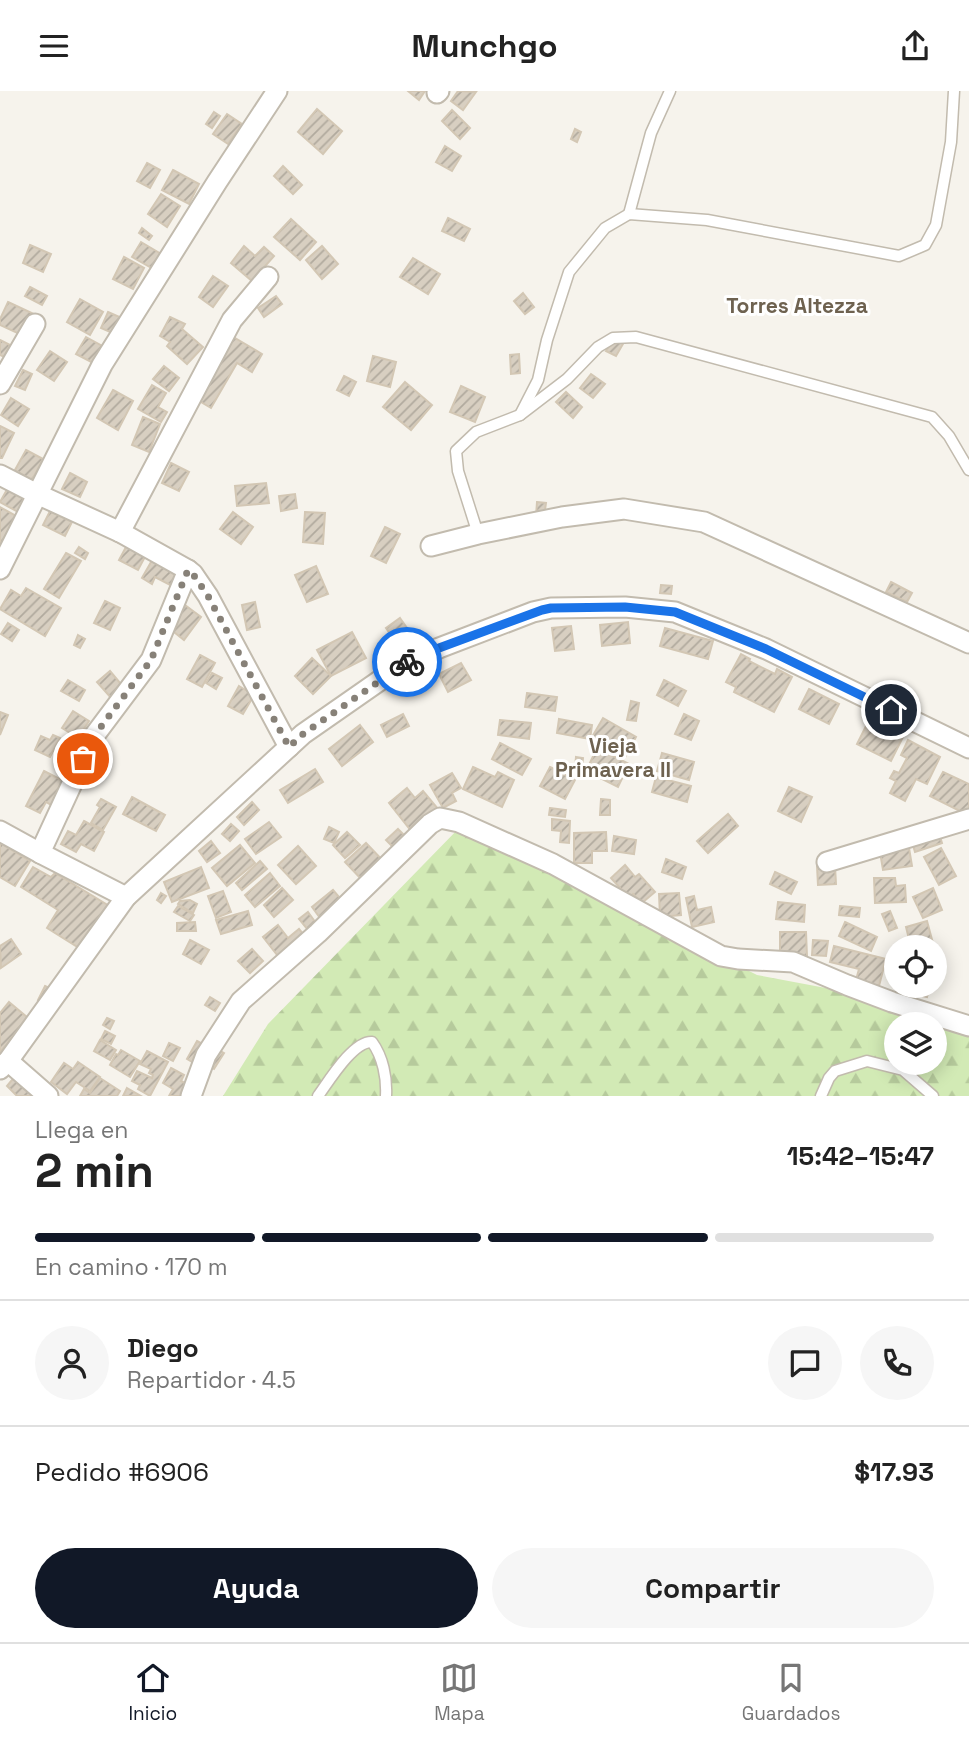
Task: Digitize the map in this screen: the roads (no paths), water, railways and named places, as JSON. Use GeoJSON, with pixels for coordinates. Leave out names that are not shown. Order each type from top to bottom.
{"type":"FeatureCollection","features":[{"type":"Feature","properties":{"kind":"street"},"geometry":{"type":"LineString","coordinates":[[0,569],[102,365],[278,91]]}},
{"type":"Feature","properties":{"kind":"street"},"geometry":{"type":"LineString","coordinates":[[120,532],[232,320],[268,277]]}},
{"type":"Feature","properties":{"kind":"street"},"geometry":{"type":"LineString","coordinates":[[0,384],[35,324]]}},
{"type":"Feature","properties":{"kind":"street"},"geometry":{"type":"LineString","coordinates":[[0,475],[120,532],[193,574],[208,596],[289,747]]}},
{"type":"Feature","properties":{"kind":"street"},"geometry":{"type":"LineString","coordinates":[[431,546],[562,517],[624,509],[705,521],[969,643]]}},
{"type":"Feature","properties":{"kind":"street"},"geometry":{"type":"LineString","coordinates":[[40,853],[94,736],[151,660],[188,570]]}},
{"type":"Feature","properties":{"kind":"street"},"geometry":{"type":"LineString","coordinates":[[48,1096],[4,1065],[126,897],[303,734],[402,665],[439,648],[551,608],[625,607],[675,612],[766,649],[969,748]]}},
{"type":"Feature","properties":{"kind":"street"},"geometry":{"type":"LineString","coordinates":[[191,1096],[205,1055],[241,1000],[318,933],[430,824],[440,818],[459,822],[553,864],[721,956],[793,962],[858,990],[969,1026]]}},
{"type":"Feature","properties":{"kind":"street"},"geometry":{"type":"LineString","coordinates":[[827,862],[969,819]]}},
{"type":"Feature","properties":{"kind":"street"},"geometry":{"type":"LineString","coordinates":[[0,831],[126,897]]}},
{"type":"Feature","properties":{"kind":"lane"},"geometry":{"type":"LineString","coordinates":[[629,214],[651,133],[670,91]]}},
{"type":"Feature","properties":{"kind":"lane"},"geometry":{"type":"LineString","coordinates":[[520,415],[538,380],[547,340],[569,272],[605,228],[629,214],[707,219],[900,256],[925,245],[936,225],[951,142],[954,91]]}},
{"type":"Feature","properties":{"kind":"lane"},"geometry":{"type":"LineString","coordinates":[[478,534],[458,471],[456,451],[477,432],[520,415],[567,379],[598,347],[613,338],[636,337],[932,417],[949,436],[969,470]]}},
{"type":"Feature","properties":{"kind":"lane"},"geometry":{"type":"LineString","coordinates":[[318,1096],[353,1050],[366,1042],[372,1042],[381,1060],[386,1096]]}},
{"type":"Feature","properties":{"kind":"lane"},"geometry":{"type":"LineString","coordinates":[[821,1096],[835,1071],[867,1061],[905,1071],[933,1096]]}},
{"type":"Feature","properties":{"kind":"district","name":"Torres Altezza"},"geometry":{"type":"Point","coordinates":[797,306]}},
{"type":"Feature","properties":{"kind":"district","name":"Vieja Primavera II"},"geometry":{"type":"Point","coordinates":[613,758]}}]}
